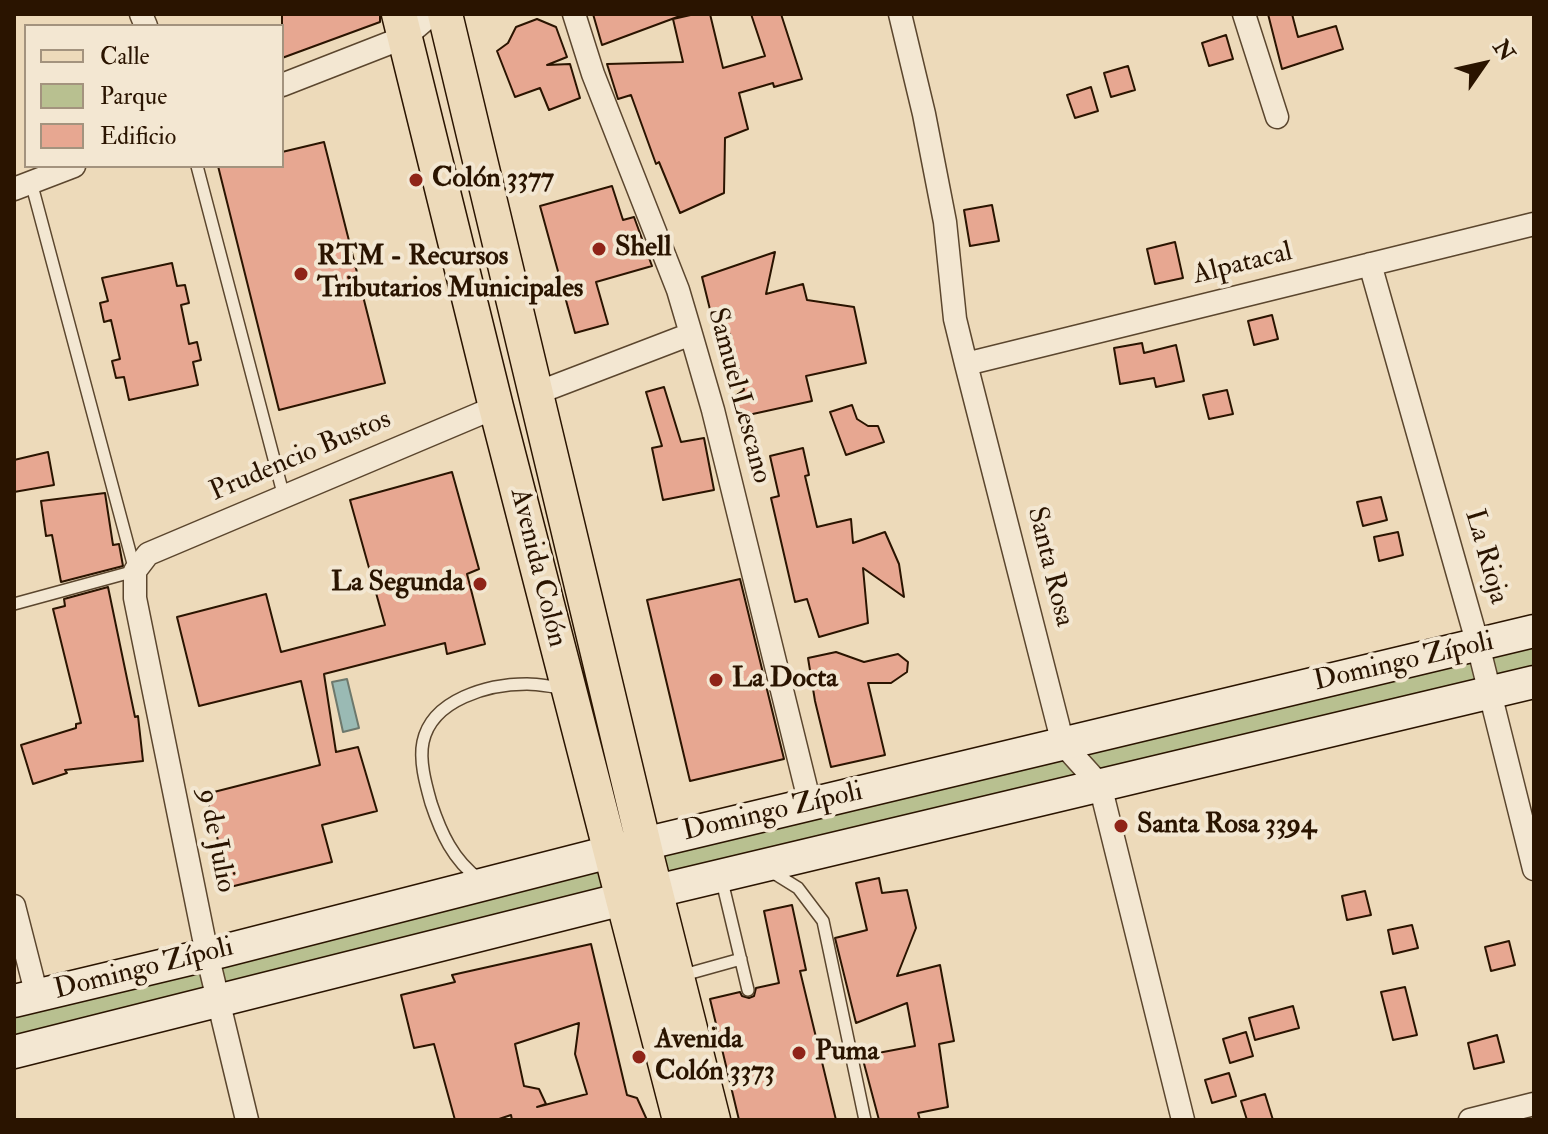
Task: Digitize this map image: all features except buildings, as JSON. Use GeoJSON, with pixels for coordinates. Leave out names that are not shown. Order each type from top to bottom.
{"type":"FeatureCollection","features":[{"type":"Feature","properties":{"kind":"main road","name":"Avenida Colón"},"geometry":{"type":"LineString","coordinates":[[445,14],[643,844],[639,895],[680,1120]]}},
{"type":"Feature","properties":{"kind":"main road","name":"Avenida Colón"},"geometry":{"type":"LineString","coordinates":[[402,26],[610,852],[639,895],[677,977],[713,1120]]}},
{"type":"Feature","properties":{"kind":"main road","name":"Domingo Zípoli"},"geometry":{"type":"LineString","coordinates":[[25,998],[610,852],[1534,631]]}},
{"type":"Feature","properties":{"kind":"main road","name":"Domingo Zípoli"},"geometry":{"type":"LineString","coordinates":[[14,1052],[639,895],[1534,682]]}},
{"type":"Feature","properties":{"kind":"street"},"geometry":{"type":"LineString","coordinates":[[284,84],[432,14]]}},
{"type":"Feature","properties":{"kind":"street","name":"Samuel Lescano"},"geometry":{"type":"LineString","coordinates":[[574,14],[593,74],[678,290],[713,410],[810,804]]}},
{"type":"Feature","properties":{"kind":"street","name":"Santa Rosa"},"geometry":{"type":"LineString","coordinates":[[900,14],[945,222],[955,319],[1063,744],[1100,785],[1183,1120]]}},
{"type":"Feature","properties":{"kind":"street"},"geometry":{"type":"LineString","coordinates":[[1244,14],[1277,117]]}},
{"type":"Feature","properties":{"kind":"street"},"geometry":{"type":"LineString","coordinates":[[23,186],[69,168]]}},
{"type":"Feature","properties":{"kind":"street","name":"Alpatacal"},"geometry":{"type":"LineString","coordinates":[[966,364],[1534,224]]}},
{"type":"Feature","properties":{"kind":"street","name":"La Rioja"},"geometry":{"type":"LineString","coordinates":[[1370,264],[1478,645],[1534,869]]}},
{"type":"Feature","properties":{"kind":"street"},"geometry":{"type":"LineString","coordinates":[[537,393],[691,334]]}},
{"type":"Feature","properties":{"kind":"street","name":"Prudencio Bustos"},"geometry":{"type":"LineString","coordinates":[[135,571],[148,554],[496,407]]}},
{"type":"Feature","properties":{"kind":"street","name":"9 de Julio"},"geometry":{"type":"LineString","coordinates":[[135,571],[135,598],[207,954],[247,1120]]}},
{"type":"Feature","properties":{"kind":"street"},"geometry":{"type":"LineString","coordinates":[[14,906],[25,998]]}},
{"type":"Feature","properties":{"kind":"street"},"geometry":{"type":"LineString","coordinates":[[1470,1120],[1534,1104]]}},
{"type":"Feature","properties":{"kind":"lane"},"geometry":{"type":"LineString","coordinates":[[198,168],[284,497]]}},
{"type":"Feature","properties":{"kind":"lane"},"geometry":{"type":"LineString","coordinates":[[14,604],[135,571],[23,186]]}},
{"type":"Feature","properties":{"kind":"lane"},"geometry":{"type":"LineString","coordinates":[[486,884],[464,868],[441,832],[425,783],[423,743],[431,721],[446,706],[482,691],[527,684],[568,689]]}},
{"type":"Feature","properties":{"kind":"lane"},"geometry":{"type":"LineString","coordinates":[[762,866],[798,888],[823,921],[865,1120]]}},
{"type":"Feature","properties":{"kind":"lane"},"geometry":{"type":"LineString","coordinates":[[721,877],[748,990]]}},
{"type":"Feature","properties":{"kind":"lane"},"geometry":{"type":"LineString","coordinates":[[677,977],[741,959]]}},
{"type":"Feature","properties":{"kind":"green space"},"geometry":{"type":"Polygon","coordinates":[[[1534,631],[1534,682],[655,891],[643,844],[1534,631]]]}},
{"type":"Feature","properties":{"kind":"green space"},"geometry":{"type":"Polygon","coordinates":[[[610,852],[623,899],[14,1052],[14,1001],[610,852]]]}},
{"type":"Feature","properties":{"kind":"water"},"geometry":{"type":"Polygon","coordinates":[[[347,679],[359,728],[343,732],[332,682],[347,679]]]}},
{"type":"Feature","properties":{"kind":"place","name":"Colón 3377"},"geometry":{"type":"Point","coordinates":[416,180]}},
{"type":"Feature","properties":{"kind":"place","name":"Shell"},"geometry":{"type":"Point","coordinates":[599,249]}},
{"type":"Feature","properties":{"kind":"place","name":"RTM - Recursos Tributarios Municipales"},"geometry":{"type":"Point","coordinates":[301,274]}},
{"type":"Feature","properties":{"kind":"place","name":"La Segunda"},"geometry":{"type":"Point","coordinates":[480,584]}},
{"type":"Feature","properties":{"kind":"place","name":"La Docta"},"geometry":{"type":"Point","coordinates":[716,680]}},
{"type":"Feature","properties":{"kind":"place","name":"Santa Rosa 3394"},"geometry":{"type":"Point","coordinates":[1121,826]}},
{"type":"Feature","properties":{"kind":"place","name":"Puma"},"geometry":{"type":"Point","coordinates":[799,1053]}},
{"type":"Feature","properties":{"kind":"place","name":"Avenida Colón 3373"},"geometry":{"type":"Point","coordinates":[639,1057]}}]}
